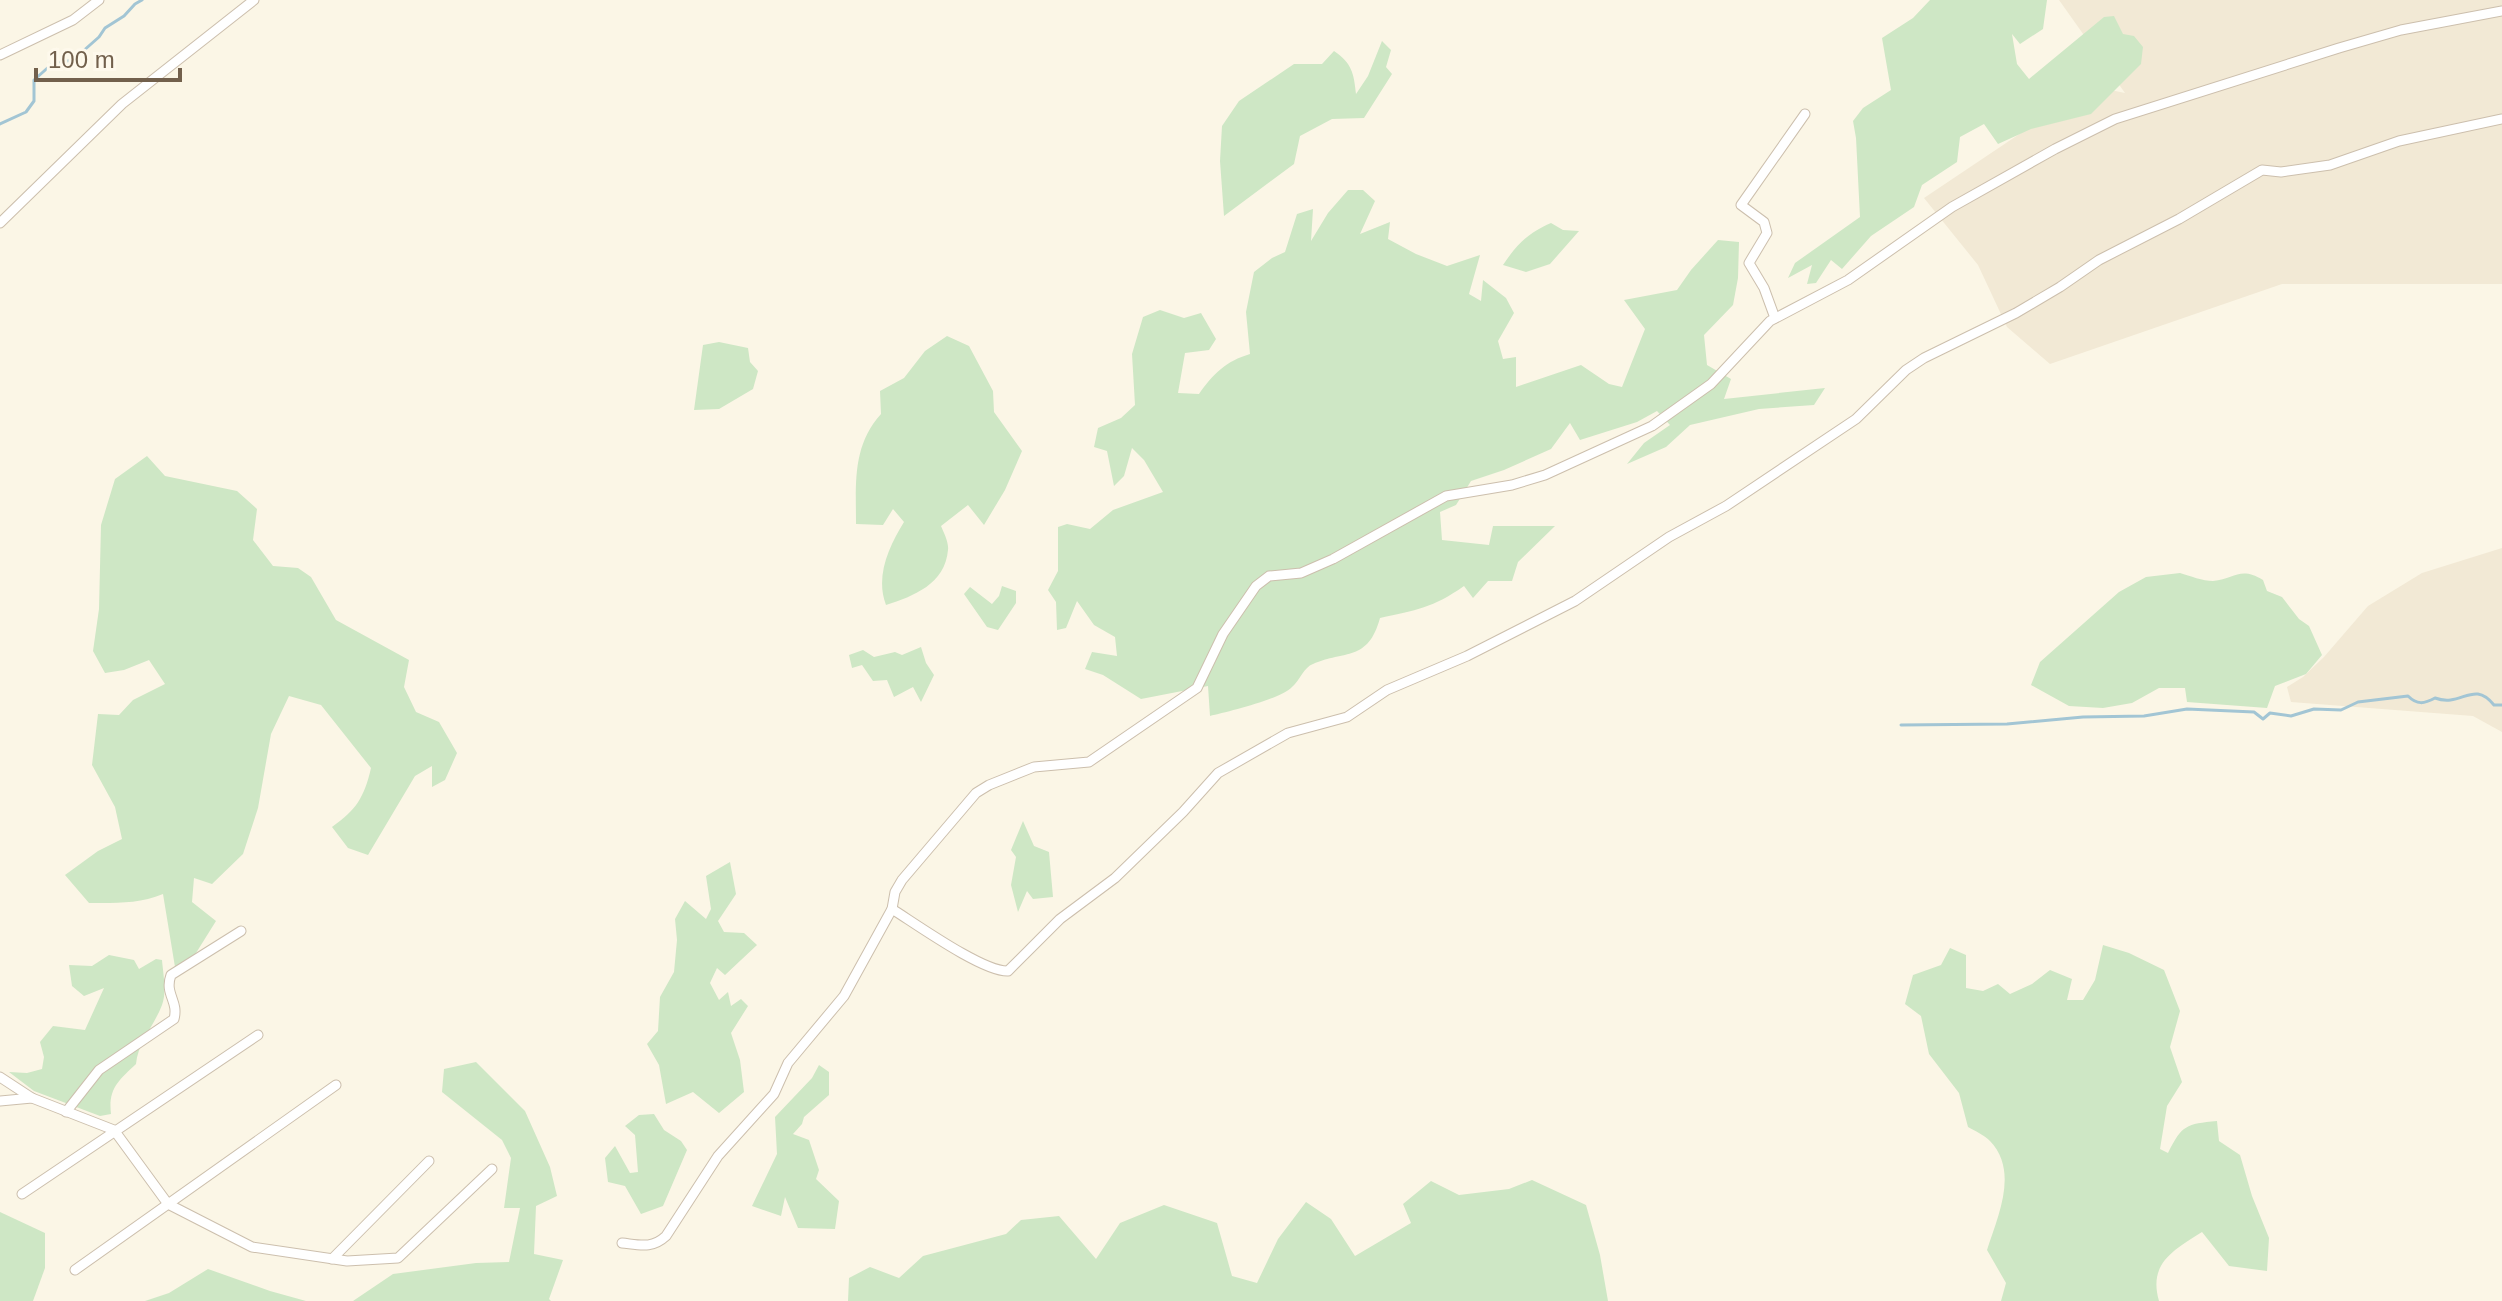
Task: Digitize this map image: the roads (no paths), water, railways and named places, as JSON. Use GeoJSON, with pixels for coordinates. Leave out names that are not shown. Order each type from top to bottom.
{"type":"FeatureCollection","features":[{"type":"Feature","properties":{"kind":"street"},"geometry":{"type":"LineString","coordinates":[[0,55],[73,20],[99,0]]}},
{"type":"Feature","properties":{"kind":"street"},"geometry":{"type":"LineString","coordinates":[[0,223],[122,104],[254,0]]}},
{"type":"Feature","properties":{"kind":"street"},"geometry":{"type":"LineString","coordinates":[[622,1243],[647,1246],[658,1244],[666,1236],[718,1156],[774,1094],[788,1063],[844,996],[892,909],[895,892],[902,880],[976,793],[1034,767],[1089,762],[1197,688],[1223,634],[1256,586],[1269,576],[1301,573],[1333,559],[1446,496],[1512,485],[1545,475],[1652,426],[1711,384],[1753,337],[1775,318],[1848,280],[1952,207],[2115,119],[2401,30],[2502,11]]}},
{"type":"Feature","properties":{"kind":"street"},"geometry":{"type":"LineString","coordinates":[[1775,318],[1764,288],[1749,263],[1767,233],[1764,222],[1741,205],[1805,114]]}},
{"type":"Feature","properties":{"kind":"street"},"geometry":{"type":"LineString","coordinates":[[892,909],[979,962],[1008,971],[1060,919],[1115,878],[1218,773],[1288,733],[1347,717],[1387,690],[1467,656],[1575,601],[1669,537],[1726,506],[1856,419],[1890,384],[1924,358],[2016,313],[2099,260],[2179,219],[2262,170],[2281,172],[2330,165],[2399,141],[2502,119]]}},
{"type":"Feature","properties":{"kind":"street"},"geometry":{"type":"LineString","coordinates":[[66,1112],[99,1070],[174,1019],[175,1005],[168,990],[171,975],[241,931]]}},
{"type":"Feature","properties":{"kind":"street"},"geometry":{"type":"LineString","coordinates":[[22,1194],[258,1035]]}},
{"type":"Feature","properties":{"kind":"street"},"geometry":{"type":"LineString","coordinates":[[0,1077],[32,1098],[114,1130],[168,1204],[252,1247],[347,1261],[398,1258],[492,1169]]}},
{"type":"Feature","properties":{"kind":"street"},"geometry":{"type":"LineString","coordinates":[[75,1270],[336,1085]]}},
{"type":"Feature","properties":{"kind":"street"},"geometry":{"type":"LineString","coordinates":[[0,1101],[32,1098]]}},
{"type":"Feature","properties":{"kind":"street"},"geometry":{"type":"LineString","coordinates":[[332,1259],[429,1161]]}},
{"type":"Feature","properties":{"kind":"waterway"},"geometry":{"type":"LineString","coordinates":[[0,124],[26,112],[34,101],[34,80],[52,64],[73,60],[105,28],[142,0]]}},
{"type":"Feature","properties":{"kind":"waterway"},"geometry":{"type":"LineString","coordinates":[[1901,725],[2007,724],[2083,717],[2144,716],[2187,709],[2254,712],[2263,719],[2270,713],[2291,716],[2314,709],[2341,710],[2358,702],[2408,696],[2421,703],[2435,698],[2453,700],[2480,694],[2494,705],[2502,705]]}}]}
